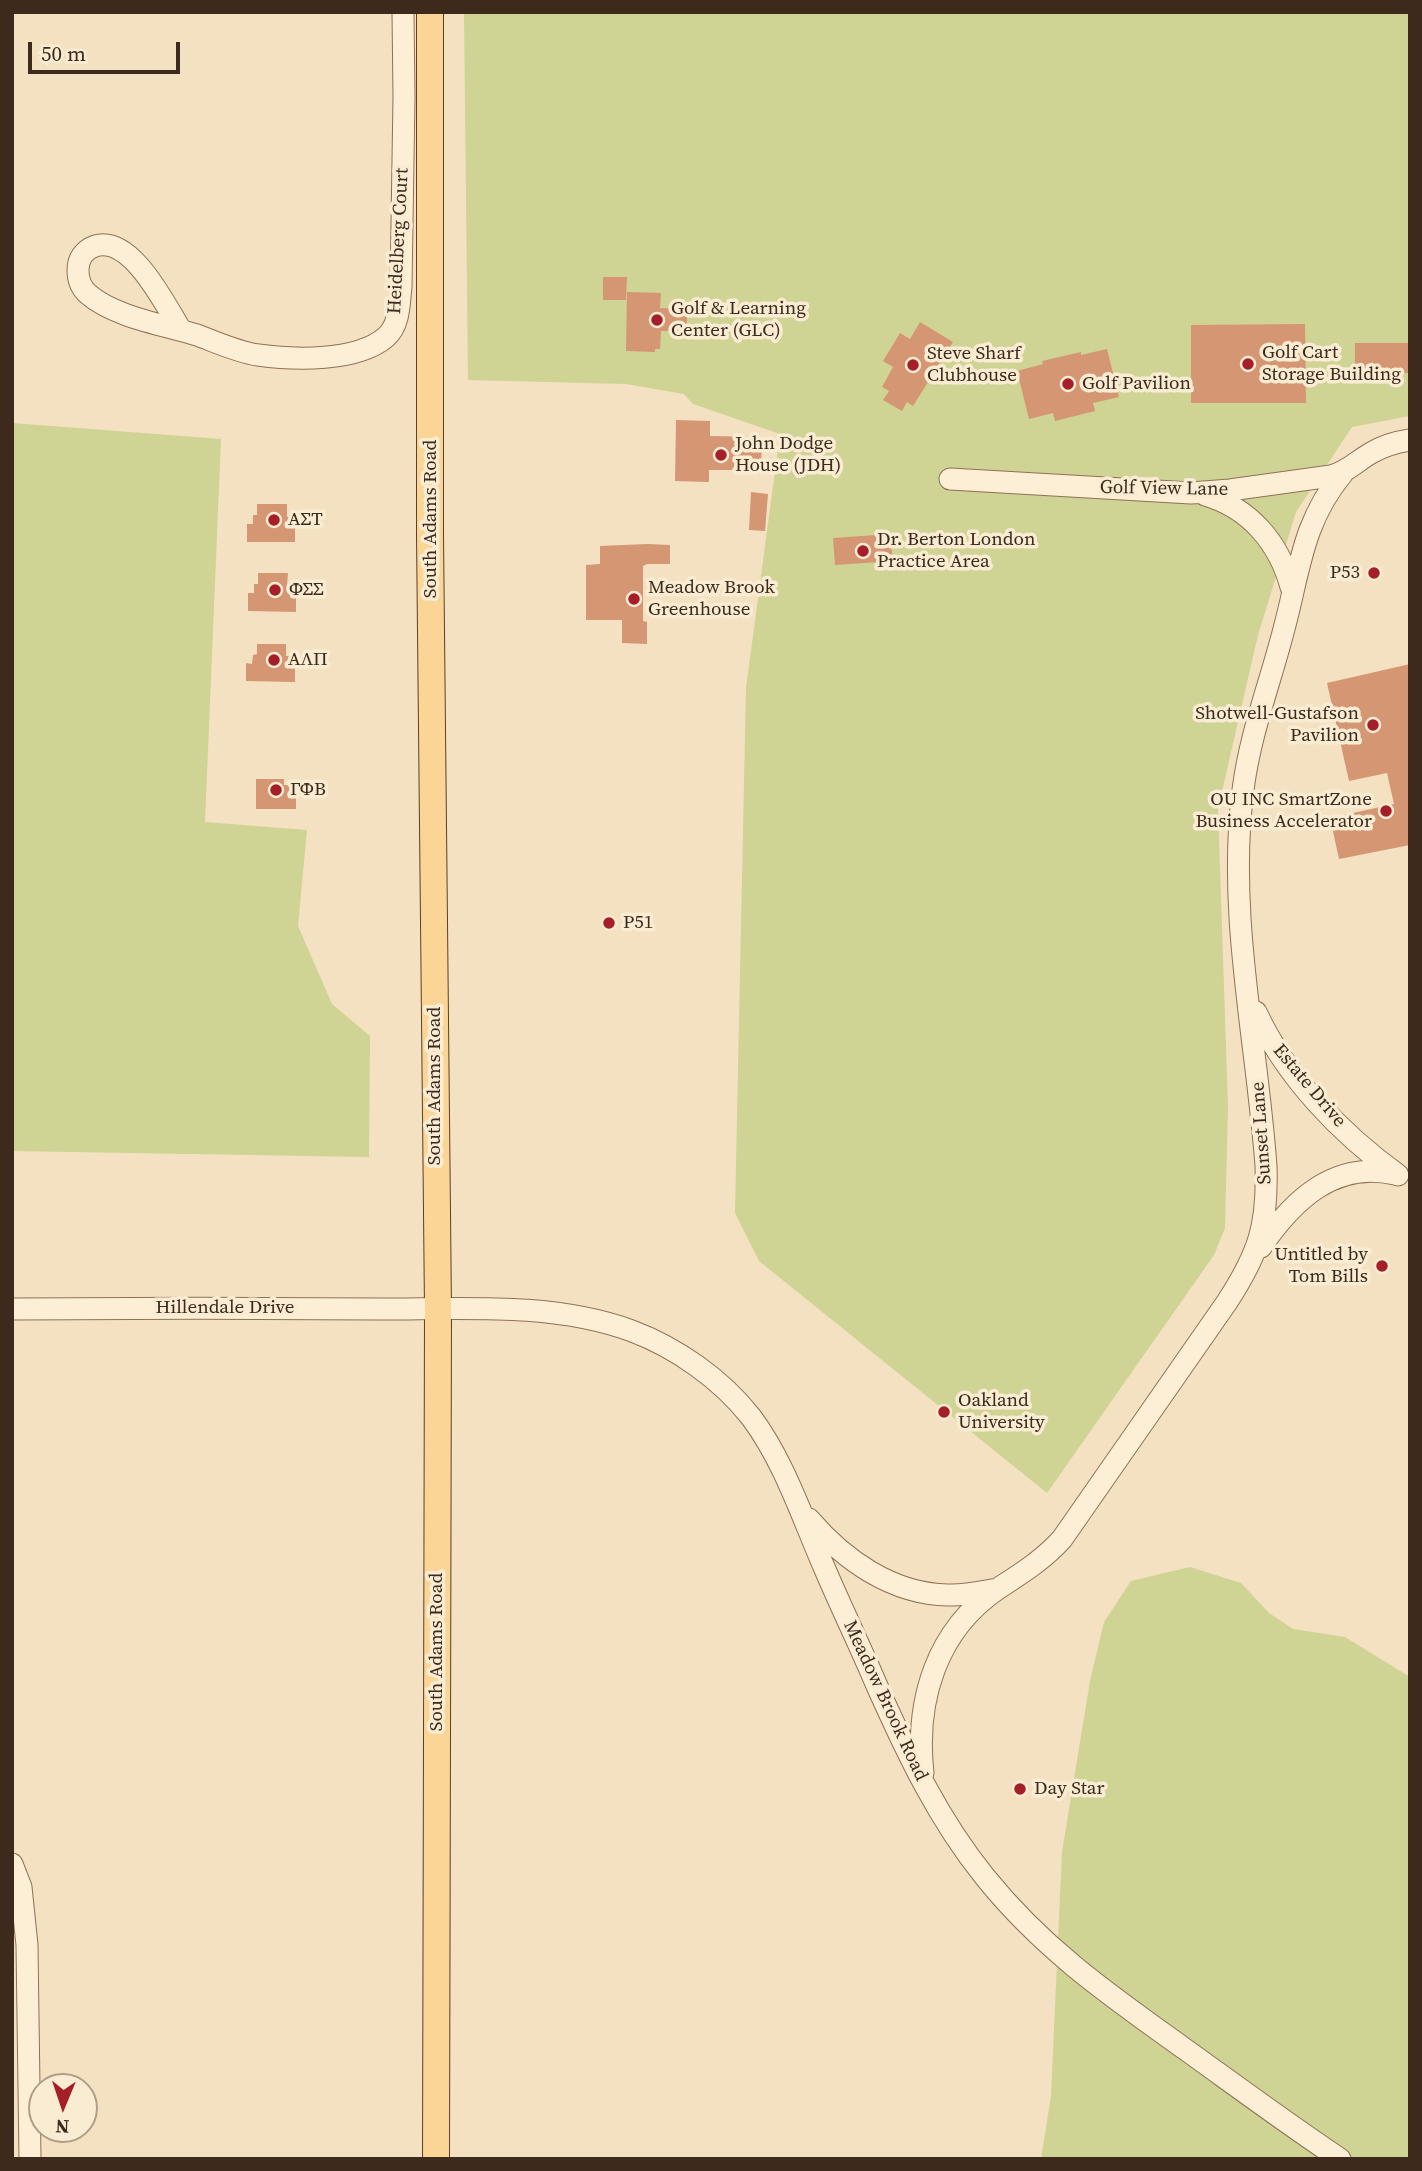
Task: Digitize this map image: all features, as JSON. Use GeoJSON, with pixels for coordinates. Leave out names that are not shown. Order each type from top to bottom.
{"type":"FeatureCollection","features":[{"type":"Feature","properties":{"kind":"main road","name":"South Adams Road"},"geometry":{"type":"LineString","coordinates":[[430,12],[430,549],[438,1309],[436,2159]]}},
{"type":"Feature","properties":{"kind":"street","name":"Heidelberg Court"},"geometry":{"type":"LineString","coordinates":[[181,330],[141,268],[128,254],[117,247],[104,244],[85,252],[80,259],[79,281],[90,296],[136,317],[255,355],[299,358],[343,355],[369,347],[388,336],[398,317],[401,287],[403,12]]}},
{"type":"Feature","properties":{"kind":"street","name":"Golf View Lane"},"geometry":{"type":"LineString","coordinates":[[950,479],[1191,492],[1230,491],[1343,473],[1373,452],[1390,444],[1410,440]]}},
{"type":"Feature","properties":{"kind":"street","name":"Sunset Lane"},"geometry":{"type":"LineString","coordinates":[[926,1789],[922,1757],[922,1719],[927,1687],[939,1654],[967,1615],[998,1589],[1043,1559],[1062,1539],[1227,1302],[1254,1257],[1265,1216],[1267,1185],[1263,1118],[1246,979],[1238,876],[1242,789],[1257,715],[1284,630],[1299,559],[1310,524],[1330,488],[1343,473]]}},
{"type":"Feature","properties":{"kind":"street","name":"Sunset Lane"},"geometry":{"type":"LineString","coordinates":[[1191,492],[1231,505],[1261,531],[1284,563],[1292,593]]}},
{"type":"Feature","properties":{"kind":"street","name":"Estate Drive"},"geometry":{"type":"LineString","coordinates":[[1246,979],[1264,1030],[1289,1068],[1340,1126],[1404,1177]]}},
{"type":"Feature","properties":{"kind":"street","name":"Estate Drive"},"geometry":{"type":"LineString","coordinates":[[1254,1257],[1283,1219],[1322,1184],[1336,1176],[1366,1169],[1404,1177]]}},
{"type":"Feature","properties":{"kind":"street","name":"Hillendale Drive"},"geometry":{"type":"LineString","coordinates":[[12,1309],[438,1309]]}},
{"type":"Feature","properties":{"kind":"street","name":"Meadow Brook Road"},"geometry":{"type":"LineString","coordinates":[[438,1309],[531,1312],[581,1318],[632,1331],[663,1345],[702,1370],[741,1405],[767,1442],[797,1503],[897,1730],[926,1789],[946,1823],[985,1877],[1023,1921],[1061,1958],[1340,2159]]}},
{"type":"Feature","properties":{"kind":"street","name":"Sunset Lane"},"geometry":{"type":"LineString","coordinates":[[797,1503],[819,1531],[851,1560],[894,1583],[919,1591],[947,1595],[998,1589]]}},
{"type":"Feature","properties":{"kind":"street"},"geometry":{"type":"LineString","coordinates":[[12,1864],[21,1887],[27,1945],[30,2159]]}},
{"type":"Feature","properties":{"kind":"green space"},"geometry":{"type":"Polygon","coordinates":[[[464,12],[1410,12],[1410,416],[1352,427],[1296,512],[1258,635],[1218,809],[1228,1106],[1225,1228],[1214,1255],[1047,1493],[759,1261],[735,1213],[746,688],[780,434],[693,404],[684,394],[626,384],[468,380],[464,12]]]}},
{"type":"Feature","properties":{"kind":"green space"},"geometry":{"type":"Polygon","coordinates":[[[12,423],[221,439],[205,822],[307,830],[298,926],[332,1004],[370,1036],[369,1157],[12,1151],[12,423]]]}},
{"type":"Feature","properties":{"kind":"green space"},"geometry":{"type":"Polygon","coordinates":[[[1190,1567],[1241,1583],[1269,1613],[1293,1629],[1345,1637],[1410,1677],[1410,2159],[1041,2159],[1051,2096],[1062,1852],[1090,1681],[1104,1622],[1131,1581],[1190,1567]]]}},
{"type":"Feature","properties":{"kind":"building"},"geometry":{"type":"Polygon","coordinates":[[[603,277],[627,277],[626,300],[603,300],[603,277]]]}},
{"type":"Feature","properties":{"kind":"building","name":"Golf & Learning Center (GLC)"},"geometry":{"type":"Polygon","coordinates":[[[627,292],[661,293],[660,308],[687,309],[687,331],[661,331],[660,349],[655,349],[655,352],[626,351],[627,292]]]}},
{"type":"Feature","properties":{"kind":"building","name":"Steve Sharf Clubhouse"},"geometry":{"type":"Polygon","coordinates":[[[920,322],[953,342],[913,406],[907,402],[902,411],[883,400],[889,391],[882,387],[893,367],[883,361],[900,333],[910,339],[920,322]]]}},
{"type":"Feature","properties":{"kind":"building","name":"Golf Cart Storage Building"},"geometry":{"type":"Polygon","coordinates":[[[1305,324],[1306,403],[1191,403],[1191,325],[1305,324]]]}},
{"type":"Feature","properties":{"kind":"building"},"geometry":{"type":"Polygon","coordinates":[[[1355,343],[1410,343],[1410,373],[1355,374],[1355,343]]]}},
{"type":"Feature","properties":{"kind":"building","name":"Golf Pavilion"},"geometry":{"type":"Polygon","coordinates":[[[1107,349],[1119,397],[1093,403],[1095,411],[1055,421],[1053,413],[1029,419],[1017,371],[1043,364],[1042,361],[1107,349]]]}},
{"type":"Feature","properties":{"kind":"building","name":"John Dodge House (JDH)"},"geometry":{"type":"Polygon","coordinates":[[[676,420],[710,421],[710,436],[762,437],[761,470],[709,470],[709,482],[675,481],[676,420]]]}},
{"type":"Feature","properties":{"kind":"building"},"geometry":{"type":"Polygon","coordinates":[[[751,492],[768,494],[765,531],[749,530],[751,492]]]}},
{"type":"Feature","properties":{"kind":"building","name":"AΣΤ"},"geometry":{"type":"Polygon","coordinates":[[[257,504],[287,504],[287,517],[295,516],[295,542],[247,542],[247,524],[253,524],[253,515],[257,515],[257,504]]]}},
{"type":"Feature","properties":{"kind":"building","name":"Dr. Berton London Practice Area"},"geometry":{"type":"Polygon","coordinates":[[[890,534],[893,561],[835,565],[833,538],[890,534]]]}},
{"type":"Feature","properties":{"kind":"building"},"geometry":{"type":"Polygon","coordinates":[[[670,545],[670,564],[643,566],[643,621],[647,622],[647,644],[622,643],[622,620],[586,620],[586,565],[600,564],[600,546],[670,545]]]}},
{"type":"Feature","properties":{"kind":"building","name":"ΦΣΣ"},"geometry":{"type":"Polygon","coordinates":[[[258,573],[288,573],[287,586],[296,586],[296,612],[248,611],[248,593],[254,593],[254,584],[258,584],[258,573]]]}},
{"type":"Feature","properties":{"kind":"building","name":"AΛΠ"},"geometry":{"type":"Polygon","coordinates":[[[257,644],[286,644],[286,656],[295,656],[295,682],[246,681],[246,663],[252,664],[253,655],[257,654],[257,644]]]}},
{"type":"Feature","properties":{"kind":"building","name":"Shotwell-Gustafson Pavilion"},"geometry":{"type":"Polygon","coordinates":[[[1410,664],[1410,845],[1339,859],[1330,818],[1394,804],[1387,773],[1349,781],[1327,683],[1410,664]]]}},
{"type":"Feature","properties":{"kind":"building","name":"ΓΦB"},"geometry":{"type":"Polygon","coordinates":[[[256,779],[284,779],[284,785],[296,785],[296,809],[256,809],[256,779]]]}},
{"type":"Feature","properties":{"kind":"place","name":"Golf & Learning Center (GLC)"},"geometry":{"type":"Point","coordinates":[657,320]}},
{"type":"Feature","properties":{"kind":"place","name":"Golf Cart Storage Building"},"geometry":{"type":"Point","coordinates":[1248,364]}},
{"type":"Feature","properties":{"kind":"place","name":"Steve Sharf Clubhouse"},"geometry":{"type":"Point","coordinates":[913,365]}},
{"type":"Feature","properties":{"kind":"place","name":"Golf Pavilion"},"geometry":{"type":"Point","coordinates":[1068,384]}},
{"type":"Feature","properties":{"kind":"place","name":"John Dodge House (JDH)"},"geometry":{"type":"Point","coordinates":[721,455]}},
{"type":"Feature","properties":{"kind":"place","name":"AΣΤ"},"geometry":{"type":"Point","coordinates":[274,520]}},
{"type":"Feature","properties":{"kind":"place","name":"Dr. Berton London Practice Area"},"geometry":{"type":"Point","coordinates":[863,551]}},
{"type":"Feature","properties":{"kind":"place","name":"P53"},"geometry":{"type":"Point","coordinates":[1374,573]}},
{"type":"Feature","properties":{"kind":"place","name":"ΦΣΣ"},"geometry":{"type":"Point","coordinates":[275,590]}},
{"type":"Feature","properties":{"kind":"place","name":"Meadow Brook Greenhouse"},"geometry":{"type":"Point","coordinates":[634,599]}},
{"type":"Feature","properties":{"kind":"place","name":"AΛΠ"},"geometry":{"type":"Point","coordinates":[274,660]}},
{"type":"Feature","properties":{"kind":"place","name":"Shotwell-Gustafson Pavilion"},"geometry":{"type":"Point","coordinates":[1373,725]}},
{"type":"Feature","properties":{"kind":"place","name":"ΓΦB"},"geometry":{"type":"Point","coordinates":[276,790]}},
{"type":"Feature","properties":{"kind":"place","name":"OU INC SmartZone Business Accelerator"},"geometry":{"type":"Point","coordinates":[1386,811]}},
{"type":"Feature","properties":{"kind":"place","name":"P51"},"geometry":{"type":"Point","coordinates":[609,923]}},
{"type":"Feature","properties":{"kind":"place","name":"Untitled by Tom Bills"},"geometry":{"type":"Point","coordinates":[1382,1266]}},
{"type":"Feature","properties":{"kind":"place","name":"Oakland University"},"geometry":{"type":"Point","coordinates":[944,1412]}},
{"type":"Feature","properties":{"kind":"place","name":"Day Star"},"geometry":{"type":"Point","coordinates":[1020,1789]}}]}
